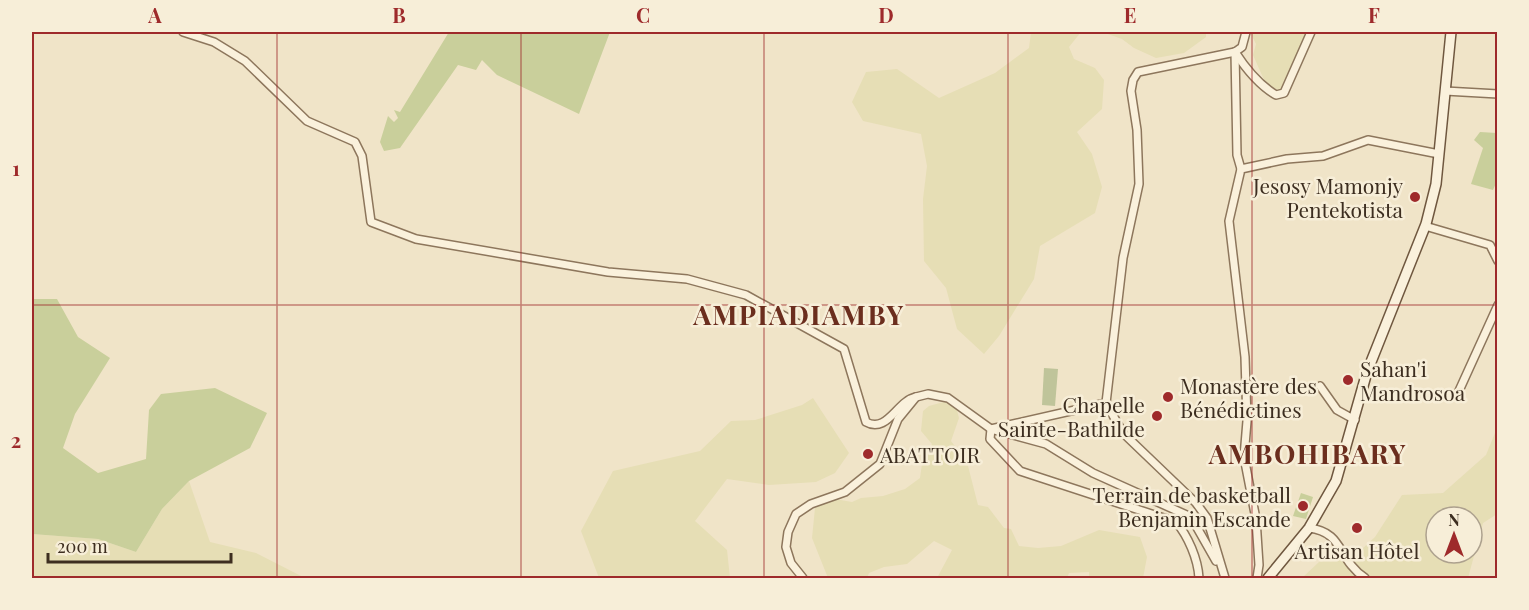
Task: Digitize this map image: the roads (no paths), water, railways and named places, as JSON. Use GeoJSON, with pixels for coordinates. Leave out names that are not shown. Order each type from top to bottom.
{"type":"FeatureCollection","features":[{"type":"Feature","properties":{"kind":"street"},"geometry":{"type":"LineString","coordinates":[[183,32],[214,42],[245,61],[307,121],[355,142],[362,156],[371,222],[416,239],[608,272],[687,279],[746,295],[844,349],[866,422],[873,426],[881,425],[909,398],[928,394],[948,398],[991,429],[1046,444],[1093,473],[1191,517],[1201,531],[1225,578]]}},
{"type":"Feature","properties":{"kind":"street"},"geometry":{"type":"LineString","coordinates":[[1225,578],[1207,518],[1196,503],[1123,433],[1106,403],[1123,258],[1139,184],[1137,130],[1131,91],[1133,80],[1138,72],[1235,52],[1242,46],[1246,32]]}},
{"type":"Feature","properties":{"kind":"street"},"geometry":{"type":"LineString","coordinates":[[1235,52],[1268,90],[1276,95],[1284,93],[1311,32]]}},
{"type":"Feature","properties":{"kind":"street"},"geometry":{"type":"LineString","coordinates":[[1268,579],[1309,528],[1336,482],[1367,372],[1425,226],[1436,184],[1451,32]]}},
{"type":"Feature","properties":{"kind":"street"},"geometry":{"type":"LineString","coordinates":[[1235,52],[1237,155],[1240,169],[1229,221],[1245,357],[1247,421],[1244,457],[1256,519],[1259,565],[1257,579]]}},
{"type":"Feature","properties":{"kind":"street"},"geometry":{"type":"LineString","coordinates":[[1445,91],[1497,94]]}},
{"type":"Feature","properties":{"kind":"street"},"geometry":{"type":"LineString","coordinates":[[1240,169],[1287,159],[1323,156],[1368,140],[1439,153]]}},
{"type":"Feature","properties":{"kind":"street"},"geometry":{"type":"LineString","coordinates":[[1425,226],[1490,245],[1497,261]]}},
{"type":"Feature","properties":{"kind":"street"},"geometry":{"type":"LineString","coordinates":[[1458,393],[1497,305]]}},
{"type":"Feature","properties":{"kind":"street"},"geometry":{"type":"LineString","coordinates":[[1320,387],[1337,410],[1355,420]]}},
{"type":"Feature","properties":{"kind":"street"},"geometry":{"type":"LineString","coordinates":[[803,579],[791,563],[786,547],[788,532],[796,514],[811,504],[845,492],[880,464],[898,419],[916,397]]}},
{"type":"Feature","properties":{"kind":"street"},"geometry":{"type":"LineString","coordinates":[[991,429],[1106,403]]}},
{"type":"Feature","properties":{"kind":"street"},"geometry":{"type":"LineString","coordinates":[[991,429],[990,439],[1020,471],[1176,522],[1183,531],[1198,568],[1199,579]]}},
{"type":"Feature","properties":{"kind":"street"},"geometry":{"type":"LineString","coordinates":[[1309,528],[1321,530],[1333,537],[1352,570],[1365,579]]}},
{"type":"Feature","properties":{"kind":"place","name":"Jesosy Mamonjy Pentekotista"},"geometry":{"type":"Point","coordinates":[1415,197]}},
{"type":"Feature","properties":{"kind":"place","name":"Sahan'i Mandrosoa"},"geometry":{"type":"Point","coordinates":[1348,380]}},
{"type":"Feature","properties":{"kind":"place","name":"Monastère des Bénédictines"},"geometry":{"type":"Point","coordinates":[1168,397]}},
{"type":"Feature","properties":{"kind":"place","name":"Chapelle Sainte-Bathilde"},"geometry":{"type":"Point","coordinates":[1157,416]}},
{"type":"Feature","properties":{"kind":"place","name":"ABATTOIR"},"geometry":{"type":"Point","coordinates":[868,454]}},
{"type":"Feature","properties":{"kind":"place","name":"Terrain de basketball Benjamin Escande"},"geometry":{"type":"Point","coordinates":[1303,506]}},
{"type":"Feature","properties":{"kind":"place","name":"Artisan Hôtel"},"geometry":{"type":"Point","coordinates":[1357,528]}},
{"type":"Feature","properties":{"kind":"district","name":"AMPIADIAMBY"},"geometry":{"type":"Point","coordinates":[799,314]}},
{"type":"Feature","properties":{"kind":"district","name":"AMBOHIBARY"},"geometry":{"type":"Point","coordinates":[1308,453]}}]}
